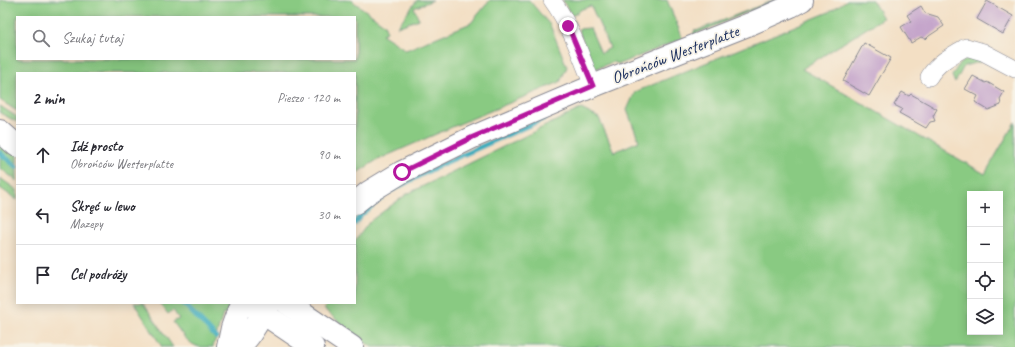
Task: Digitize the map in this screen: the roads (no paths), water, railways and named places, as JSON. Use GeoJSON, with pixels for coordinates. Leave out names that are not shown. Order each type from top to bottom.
{"type":"FeatureCollection","features":[{"type":"Feature","properties":{"kind":"street"},"geometry":{"type":"LineString","coordinates":[[552,0],[560,10],[568,26],[593,86]]}},
{"type":"Feature","properties":{"kind":"street","name":"Obrońców Westerplatte"},"geometry":{"type":"LineString","coordinates":[[356,202],[369,192],[402,172],[473,137],[593,86],[750,24],[802,0]]}},
{"type":"Feature","properties":{"kind":"street"},"geometry":{"type":"LineString","coordinates":[[929,77],[932,71],[942,62],[966,47],[983,52],[1015,69]]}},
{"type":"Feature","properties":{"kind":"street"},"geometry":{"type":"LineString","coordinates":[[0,121],[16,129]]}},
{"type":"Feature","properties":{"kind":"street"},"geometry":{"type":"LineString","coordinates":[[0,131],[16,145]]}},
{"type":"Feature","properties":{"kind":"street"},"geometry":{"type":"LineString","coordinates":[[228,347],[232,328],[241,304]]}},
{"type":"Feature","properties":{"kind":"street"},"geometry":{"type":"LineString","coordinates":[[288,304],[352,347]]}},
{"type":"Feature","properties":{"kind":"street"},"geometry":{"type":"LineString","coordinates":[[240,347],[249,336],[260,306],[313,347]]}},
{"type":"Feature","properties":{"kind":"waterway"},"geometry":{"type":"LineString","coordinates":[[356,222],[360,216],[388,192],[438,166],[545,118]]}},
{"type":"Feature","properties":{"kind":"waterway"},"geometry":{"type":"LineString","coordinates":[[0,153],[16,166]]}},
{"type":"Feature","properties":{"kind":"waterway"},"geometry":{"type":"LineString","coordinates":[[184,304],[216,337]]}}]}
